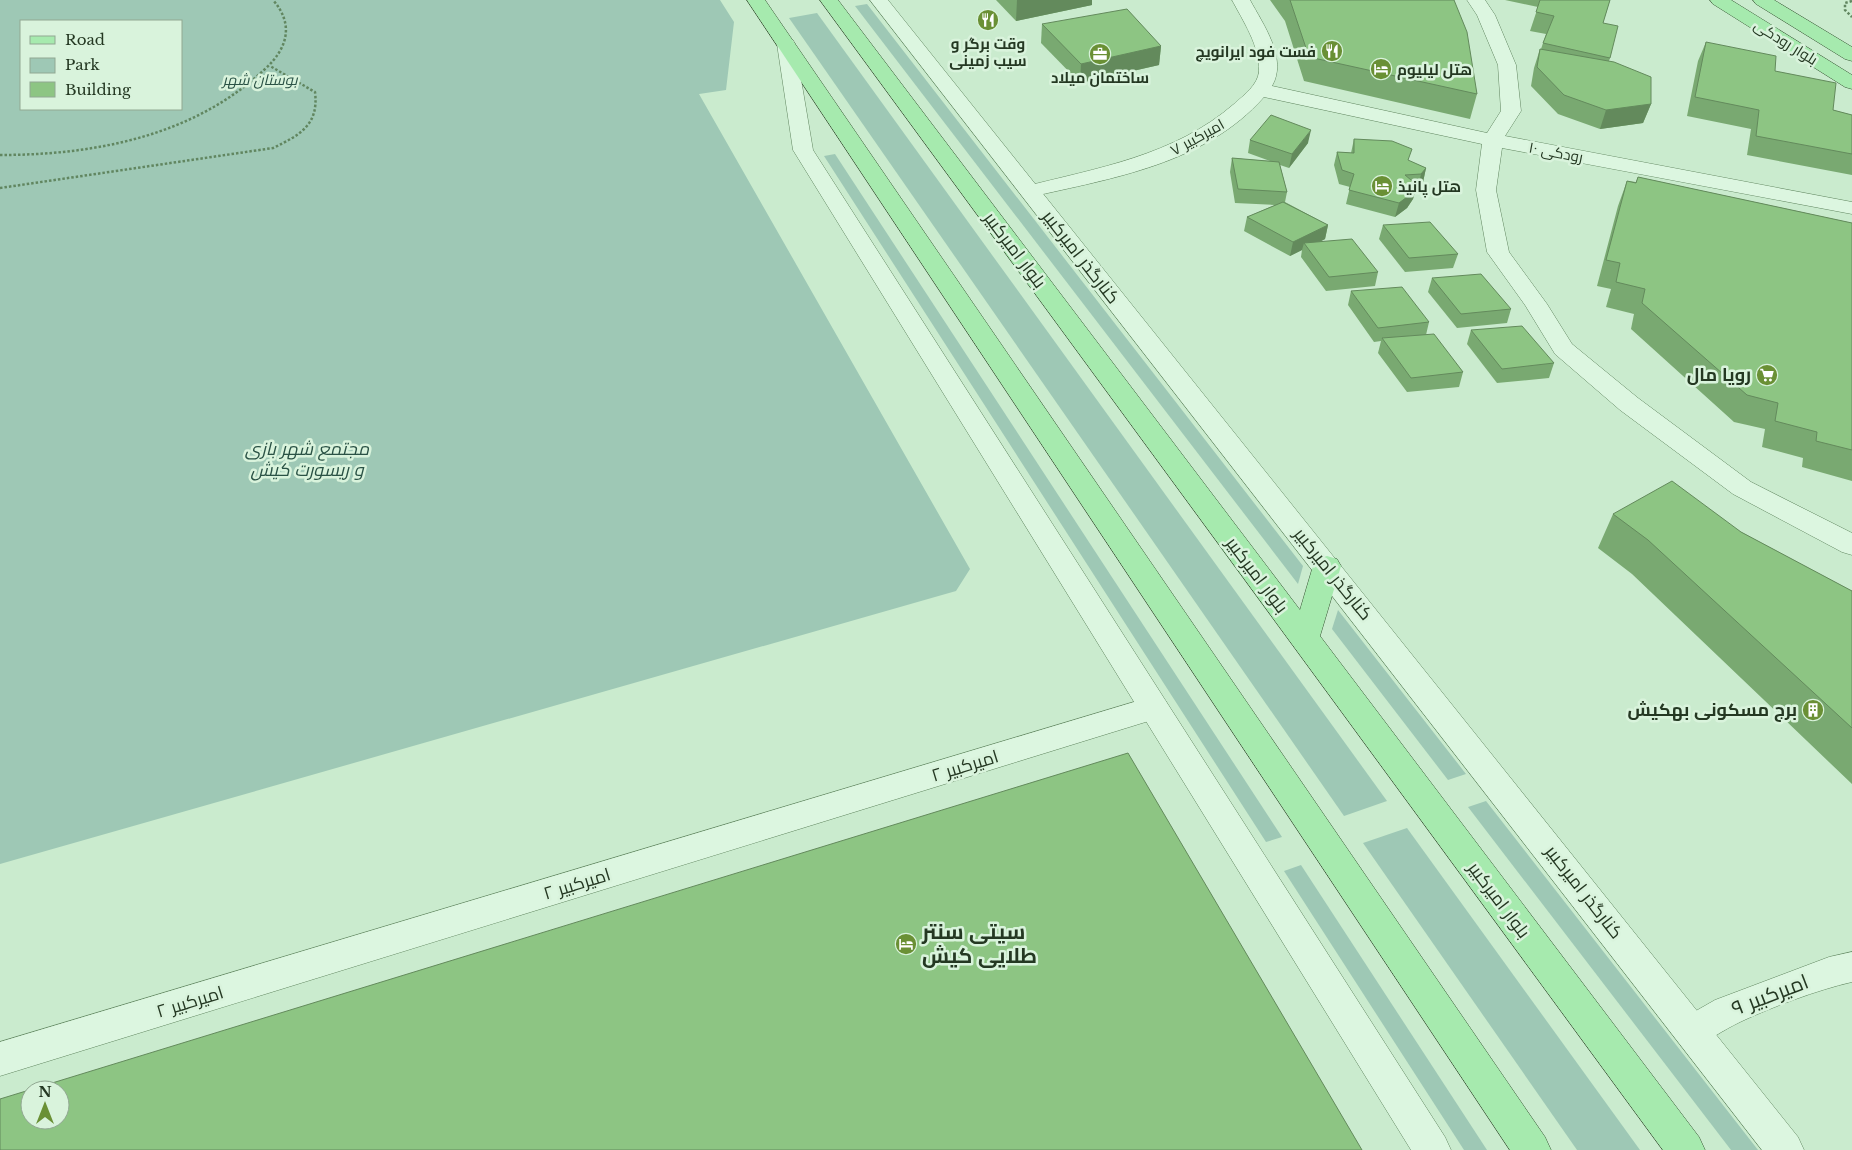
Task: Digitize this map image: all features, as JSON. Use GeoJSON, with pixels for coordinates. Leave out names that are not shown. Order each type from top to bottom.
{"type":"FeatureCollection","features":[{"type":"Feature","properties":{"kind":"main road"},"geometry":{"type":"LineString","coordinates":[[756,0],[1532,1150]]}},
{"type":"Feature","properties":{"kind":"main road","name":"بلوار امیرکبیر"},"geometry":{"type":"LineString","coordinates":[[829,0],[1686,1150]]}},
{"type":"Feature","properties":{"kind":"main road","name":"بلوار رودکی"},"geometry":{"type":"LineString","coordinates":[[1719,0],[1852,83]]}},
{"type":"Feature","properties":{"kind":"main road","name":"بلوار رودکی"},"geometry":{"type":"LineString","coordinates":[[1762,0],[1852,54]]}},
{"type":"Feature","properties":{"kind":"main road"},"geometry":{"type":"LineString","coordinates":[[1305,639],[1327,566]]}},
{"type":"Feature","properties":{"kind":"street","name":"کنارگذر امیرکبیر"},"geometry":{"type":"LineString","coordinates":[[878,0],[1327,566],[1785,1150]]}},
{"type":"Feature","properties":{"kind":"street"},"geometry":{"type":"LineString","coordinates":[[1241,0],[1265,54],[1268,72],[1261,90]]}},
{"type":"Feature","properties":{"kind":"street"},"geometry":{"type":"LineString","coordinates":[[1476,0],[1486,15],[1507,65],[1511,111],[1493,140],[1486,190],[1498,252],[1536,304],[1563,349],[1629,404],[1742,488],[1852,545]]}},
{"type":"Feature","properties":{"kind":"street"},"geometry":{"type":"LineString","coordinates":[[786,44],[804,150],[1432,1150]]}},
{"type":"Feature","properties":{"kind":"street","name":"امیرکبیر ۷"},"geometry":{"type":"LineString","coordinates":[[1030,191],[1137,164],[1176,151],[1224,124],[1261,90]]}},
{"type":"Feature","properties":{"kind":"street","name":"رودکی ۱۰"},"geometry":{"type":"LineString","coordinates":[[1261,90],[1493,140],[1852,208]]}},
{"type":"Feature","properties":{"kind":"street","name":"امیرکبیر ۲"},"geometry":{"type":"LineString","coordinates":[[0,1060],[1154,708]]}},
{"type":"Feature","properties":{"kind":"street","name":"امیرکبیر ۹"},"geometry":{"type":"LineString","coordinates":[[1692,1031],[1727,1011],[1829,972],[1852,966]]}},
{"type":"Feature","properties":{"kind":"path"},"geometry":{"type":"LineString","coordinates":[[0,155],[18,156],[74,151],[129,140],[180,124],[224,103],[258,80],[279,56],[287,33],[284,12],[273,0]]}},
{"type":"Feature","properties":{"kind":"path"},"geometry":{"type":"LineString","coordinates":[[1852,1],[1845,3],[1845,10],[1852,17]]}},
{"type":"Feature","properties":{"kind":"path"},"geometry":{"type":"LineString","coordinates":[[0,188],[273,148],[297,136],[312,119],[318,106],[315,92],[270,66]]}},
{"type":"Feature","properties":{"kind":"green space","name":"مجتمع شهر بازی و ریسورت کیش"},"geometry":{"type":"Polygon","coordinates":[[[0,0],[720,0],[734,22],[726,90],[699,94],[970,569],[956,591],[0,864],[0,0]]]}},
{"type":"Feature","properties":{"kind":"green space"},"geometry":{"type":"Polygon","coordinates":[[[867,4],[1303,566],[1298,584],[855,6],[867,4]]]}},
{"type":"Feature","properties":{"kind":"green space"},"geometry":{"type":"Polygon","coordinates":[[[817,13],[1387,801],[1344,816],[789,18],[817,13]]]}},
{"type":"Feature","properties":{"kind":"green space"},"geometry":{"type":"Polygon","coordinates":[[[835,154],[1282,837],[1266,842],[824,156],[835,154]]]}},
{"type":"Feature","properties":{"kind":"green space"},"geometry":{"type":"Polygon","coordinates":[[[1338,610],[1466,774],[1448,780],[1332,629],[1338,610]]]}},
{"type":"Feature","properties":{"kind":"green space"},"geometry":{"type":"Polygon","coordinates":[[[1486,801],[1758,1150],[1731,1150],[1468,807],[1486,801]]]}},
{"type":"Feature","properties":{"kind":"green space"},"geometry":{"type":"Polygon","coordinates":[[[1407,828],[1640,1150],[1577,1150],[1363,843],[1407,828]]]}},
{"type":"Feature","properties":{"kind":"green space"},"geometry":{"type":"Polygon","coordinates":[[[1301,865],[1487,1150],[1464,1150],[1284,871],[1301,865]]]}},
{"type":"Feature","properties":{"kind":"building","name":"هتل لیلیوم"},"geometry":{"type":"Polygon","coordinates":[[[1290,0],[1454,0],[1467,32],[1477,94],[1309,57],[1290,0]]]}},
{"type":"Feature","properties":{"kind":"building"},"geometry":{"type":"Polygon","coordinates":[[[1540,0],[1610,0],[1603,23],[1618,26],[1610,58],[1543,43],[1554,16],[1536,12],[1540,0]]]}},
{"type":"Feature","properties":{"kind":"building"},"geometry":{"type":"Polygon","coordinates":[[[1127,9],[1161,46],[1081,64],[1042,24],[1127,9]]]}},
{"type":"Feature","properties":{"kind":"building"},"geometry":{"type":"Polygon","coordinates":[[[1706,42],[1776,56],[1775,71],[1836,83],[1833,110],[1852,115],[1852,154],[1756,136],[1759,110],[1695,97],[1706,42]]]}},
{"type":"Feature","properties":{"kind":"building"},"geometry":{"type":"Polygon","coordinates":[[[1540,49],[1614,62],[1651,77],[1651,104],[1606,110],[1564,95],[1537,67],[1540,49]]]}},
{"type":"Feature","properties":{"kind":"building"},"geometry":{"type":"Polygon","coordinates":[[[1271,115],[1311,130],[1292,154],[1250,140],[1271,115]]]}},
{"type":"Feature","properties":{"kind":"building","name":"هتل پانیذ"},"geometry":{"type":"Polygon","coordinates":[[[1354,139],[1392,141],[1412,149],[1408,160],[1426,168],[1421,174],[1405,175],[1417,185],[1411,194],[1399,203],[1349,190],[1354,174],[1342,170],[1337,152],[1354,153],[1354,139]]]}},
{"type":"Feature","properties":{"kind":"building"},"geometry":{"type":"Polygon","coordinates":[[[1232,158],[1279,162],[1287,192],[1238,189],[1232,158]]]}},
{"type":"Feature","properties":{"kind":"building","name":"رویا مال"},"geometry":{"type":"Polygon","coordinates":[[[1638,177],[1852,223],[1852,450],[1816,441],[1817,432],[1775,421],[1778,403],[1747,395],[1642,303],[1645,289],[1616,282],[1620,263],[1606,260],[1627,181],[1636,183],[1638,177]]]}},
{"type":"Feature","properties":{"kind":"building"},"geometry":{"type":"Polygon","coordinates":[[[1283,202],[1328,225],[1293,242],[1247,217],[1283,202]]]}},
{"type":"Feature","properties":{"kind":"building"},"geometry":{"type":"Polygon","coordinates":[[[1430,222],[1458,254],[1409,258],[1383,225],[1430,222]]]}},
{"type":"Feature","properties":{"kind":"building"},"geometry":{"type":"Polygon","coordinates":[[[1352,239],[1378,272],[1329,277],[1304,243],[1352,239]]]}},
{"type":"Feature","properties":{"kind":"building"},"geometry":{"type":"Polygon","coordinates":[[[1481,274],[1511,309],[1461,314],[1432,278],[1481,274]]]}},
{"type":"Feature","properties":{"kind":"building"},"geometry":{"type":"Polygon","coordinates":[[[1402,287],[1429,322],[1378,328],[1351,291],[1402,287]]]}},
{"type":"Feature","properties":{"kind":"building"},"geometry":{"type":"Polygon","coordinates":[[[1522,326],[1554,363],[1502,369],[1471,330],[1522,326]]]}},
{"type":"Feature","properties":{"kind":"building"},"geometry":{"type":"Polygon","coordinates":[[[1434,334],[1463,372],[1411,378],[1382,338],[1434,334]]]}},
{"type":"Feature","properties":{"kind":"building"},"geometry":{"type":"Polygon","coordinates":[[[1672,481],[1741,532],[1852,591],[1852,728],[1648,540],[1613,514],[1672,481]]]}},
{"type":"Feature","properties":{"kind":"building","name":"سیتی سنتر طلایی کیش"},"geometry":{"type":"Polygon","coordinates":[[[1128,753],[1362,1150],[0,1150],[0,1099],[20,1093],[20,1130],[70,1130],[70,1080],[62,1080],[1128,753]]]}},
{"type":"Feature","properties":{"kind":"place","name":"وقت برگر و سیب‌ زمینی"},"geometry":{"type":"Point","coordinates":[988,20]}},
{"type":"Feature","properties":{"kind":"place","name":"فست فود ایرانویچ"},"geometry":{"type":"Point","coordinates":[1332,51]}},
{"type":"Feature","properties":{"kind":"place","name":"ساختمان میلاد"},"geometry":{"type":"Point","coordinates":[1100,54]}},
{"type":"Feature","properties":{"kind":"place","name":"هتل لیلیوم"},"geometry":{"type":"Point","coordinates":[1381,69]}},
{"type":"Feature","properties":{"kind":"place","name":"هتل پانیذ"},"geometry":{"type":"Point","coordinates":[1382,186]}},
{"type":"Feature","properties":{"kind":"place","name":"رویا مال"},"geometry":{"type":"Point","coordinates":[1767,375]}},
{"type":"Feature","properties":{"kind":"place","name":"برج مسکونی بهکیش"},"geometry":{"type":"Point","coordinates":[1813,710]}},
{"type":"Feature","properties":{"kind":"place","name":"سیتی سنتر طلایی کیش"},"geometry":{"type":"Point","coordinates":[906,944]}},
{"type":"Feature","properties":{"kind":"park label","name":"بوستان شهر"},"geometry":{"type":"Point","coordinates":[260,79]}}]}
